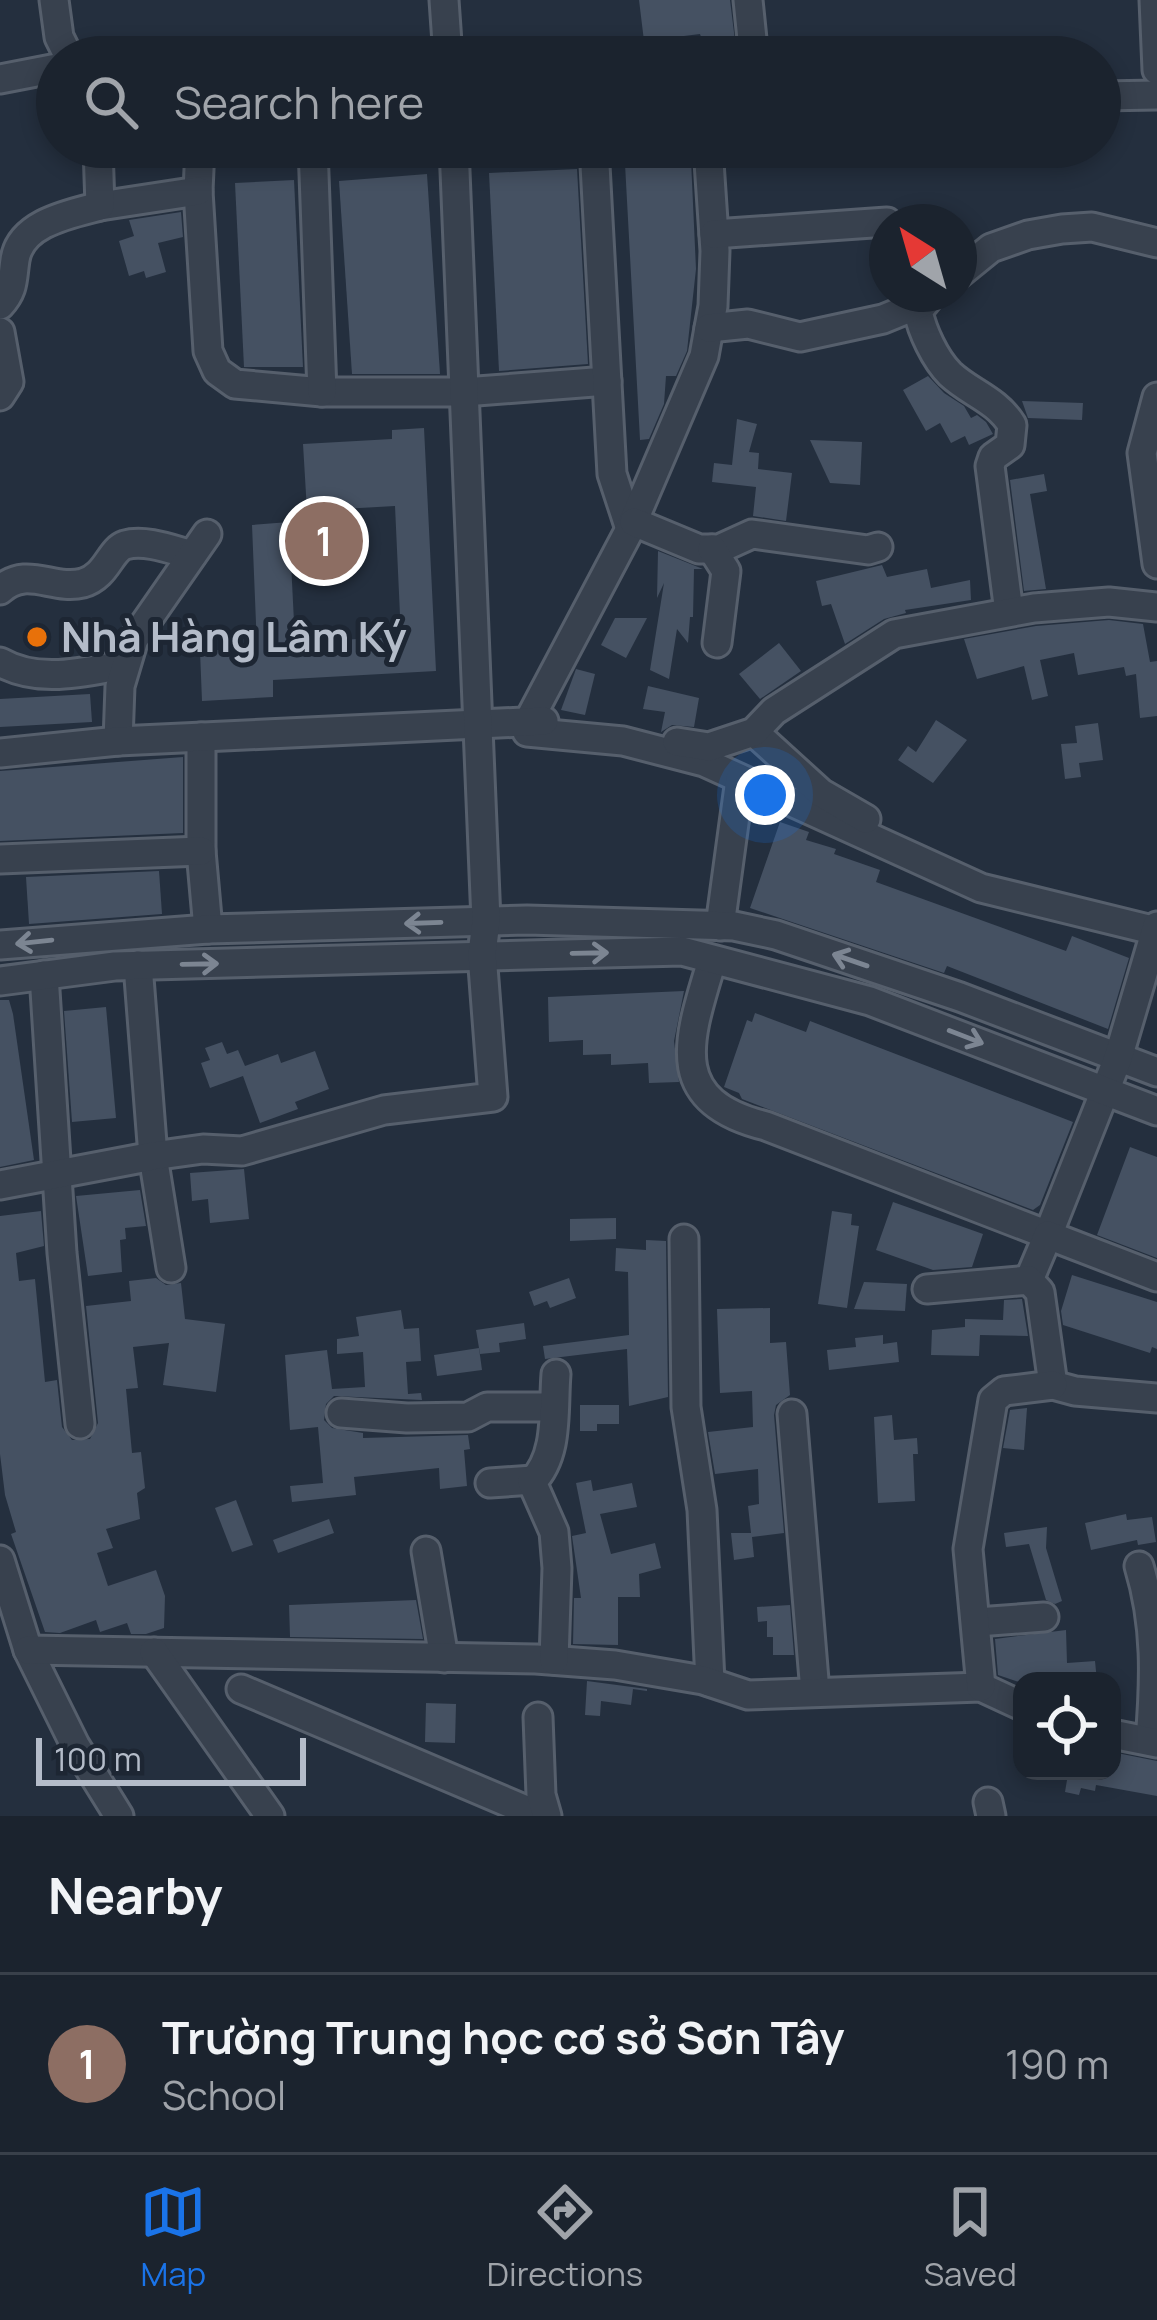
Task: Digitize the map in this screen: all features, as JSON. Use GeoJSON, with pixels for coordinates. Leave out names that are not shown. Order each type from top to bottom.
{"type":"FeatureCollection","features":[{"type":"Feature","properties":{"kind":"street"},"geometry":{"type":"LineString","coordinates":[[54,0],[58,36]]}},
{"type":"Feature","properties":{"kind":"street"},"geometry":{"type":"LineString","coordinates":[[444,0],[447,36]]}},
{"type":"Feature","properties":{"kind":"street"},"geometry":{"type":"LineString","coordinates":[[748,0],[752,36]]}},
{"type":"Feature","properties":{"kind":"street"},"geometry":{"type":"LineString","coordinates":[[1154,0],[1157,70]]}},
{"type":"Feature","properties":{"kind":"street"},"geometry":{"type":"LineString","coordinates":[[0,79],[36,72]]}},
{"type":"Feature","properties":{"kind":"street"},"geometry":{"type":"LineString","coordinates":[[1121,96],[1157,95]]}},
{"type":"Feature","properties":{"kind":"street"},"geometry":{"type":"LineString","coordinates":[[99,168],[100,206]]}},
{"type":"Feature","properties":{"kind":"street"},"geometry":{"type":"LineString","coordinates":[[199,168],[208,351],[217,370],[235,384],[322,392],[464,392],[607,382]]}},
{"type":"Feature","properties":{"kind":"street"},"geometry":{"type":"LineString","coordinates":[[314,168],[322,392]]}},
{"type":"Feature","properties":{"kind":"street"},"geometry":{"type":"LineString","coordinates":[[0,1185],[152,1156],[242,1151],[384,1109],[493,1097],[482,954],[486,922],[455,168]]}},
{"type":"Feature","properties":{"kind":"street"},"geometry":{"type":"LineString","coordinates":[[595,168],[612,474],[632,525],[699,549],[752,534],[868,550],[878,547]]}},
{"type":"Feature","properties":{"kind":"street"},"geometry":{"type":"LineString","coordinates":[[709,168],[714,234],[710,328],[704,356],[632,525],[528,722],[527,732],[623,741],[704,762],[981,888],[1157,926]]}},
{"type":"Feature","properties":{"kind":"street"},"geometry":{"type":"LineString","coordinates":[[0,305],[13,288],[19,244],[30,233],[66,215],[100,206],[198,191]]}},
{"type":"Feature","properties":{"kind":"street"},"geometry":{"type":"LineString","coordinates":[[714,234],[869,223]]}},
{"type":"Feature","properties":{"kind":"street"},"geometry":{"type":"LineString","coordinates":[[977,260],[992,248],[1028,235],[1092,227],[1157,243]]}},
{"type":"Feature","properties":{"kind":"street"},"geometry":{"type":"LineString","coordinates":[[710,328],[748,324],[800,337],[898,312]]}},
{"type":"Feature","properties":{"kind":"street"},"geometry":{"type":"LineString","coordinates":[[918,312],[951,375],[992,401],[1012,425],[1010,445],[993,457],[990,466],[1009,612]]}},
{"type":"Feature","properties":{"kind":"street"},"geometry":{"type":"LineString","coordinates":[[0,332],[9,382],[0,396]]}},
{"type":"Feature","properties":{"kind":"street"},"geometry":{"type":"LineString","coordinates":[[1157,397],[1142,453],[1157,564]]}},
{"type":"Feature","properties":{"kind":"street"},"geometry":{"type":"LineString","coordinates":[[0,590],[9,581],[26,577],[76,585],[87,582],[111,564],[116,550],[124,545],[199,545],[134,639],[123,665],[118,741]]}},
{"type":"Feature","properties":{"kind":"street"},"geometry":{"type":"LineString","coordinates":[[712,549],[726,571],[717,643]]}},
{"type":"Feature","properties":{"kind":"street"},"geometry":{"type":"LineString","coordinates":[[0,753],[118,741],[546,721],[709,747],[754,732],[774,711],[894,634],[1009,612],[1109,602],[1157,608]]}},
{"type":"Feature","properties":{"kind":"street"},"geometry":{"type":"LineString","coordinates":[[0,662],[14,670],[57,675],[123,665]]}},
{"type":"Feature","properties":{"kind":"street"},"geometry":{"type":"LineString","coordinates":[[754,732],[821,793],[921,848],[1090,909],[1157,926]]}},
{"type":"Feature","properties":{"kind":"street"},"geometry":{"type":"LineString","coordinates":[[201,737],[200,851],[208,929]]}},
{"type":"Feature","properties":{"kind":"street"},"geometry":{"type":"LineString","coordinates":[[720,926],[740,779]]}},
{"type":"Feature","properties":{"kind":"street"},"geometry":{"type":"LineString","coordinates":[[0,859],[200,851]]}},
{"type":"Feature","properties":{"kind":"street"},"geometry":{"type":"LineString","coordinates":[[0,945],[208,929],[486,922],[720,926],[776,934],[1157,1072]]}},
{"type":"Feature","properties":{"kind":"street"},"geometry":{"type":"LineString","coordinates":[[1029,1280],[1118,1058],[1157,926]]}},
{"type":"Feature","properties":{"kind":"street"},"geometry":{"type":"LineString","coordinates":[[0,981],[138,965],[682,951],[870,1001],[1157,1111]]}},
{"type":"Feature","properties":{"kind":"street"},"geometry":{"type":"LineString","coordinates":[[712,961],[693,1021],[692,1076],[713,1103],[733,1118],[766,1126],[1157,1276]]}},
{"type":"Feature","properties":{"kind":"street"},"geometry":{"type":"LineString","coordinates":[[138,965],[152,1156],[170,1268]]}},
{"type":"Feature","properties":{"kind":"street"},"geometry":{"type":"LineString","coordinates":[[44,975],[80,1424]]}},
{"type":"Feature","properties":{"kind":"street"},"geometry":{"type":"LineString","coordinates":[[684,1239],[686,1407],[702,1510],[710,1682]]}},
{"type":"Feature","properties":{"kind":"street"},"geometry":{"type":"LineString","coordinates":[[927,1289],[1029,1280]]}},
{"type":"Feature","properties":{"kind":"street"},"geometry":{"type":"LineString","coordinates":[[1029,1280],[1040,1292],[1053,1385]]}},
{"type":"Feature","properties":{"kind":"street"},"geometry":{"type":"LineString","coordinates":[[490,1483],[533,1480],[547,1464],[556,1374]]}},
{"type":"Feature","properties":{"kind":"street"},"geometry":{"type":"LineString","coordinates":[[981,1687],[968,1549],[994,1400],[1004,1391],[1053,1385],[1157,1398]]}},
{"type":"Feature","properties":{"kind":"street"},"geometry":{"type":"LineString","coordinates":[[341,1413],[468,1417],[488,1407],[553,1407]]}},
{"type":"Feature","properties":{"kind":"street"},"geometry":{"type":"LineString","coordinates":[[792,1414],[815,1692]]}},
{"type":"Feature","properties":{"kind":"street"},"geometry":{"type":"LineString","coordinates":[[533,1480],[554,1532],[554,1660]]}},
{"type":"Feature","properties":{"kind":"street"},"geometry":{"type":"LineString","coordinates":[[427,1551],[444,1658]]}},
{"type":"Feature","properties":{"kind":"street"},"geometry":{"type":"LineString","coordinates":[[0,1560],[28,1650],[75,1745],[119,1816]]}},
{"type":"Feature","properties":{"kind":"street"},"geometry":{"type":"LineString","coordinates":[[1121,1736],[1154,1742],[1156,1664],[1148,1583]]}},
{"type":"Feature","properties":{"kind":"street"},"geometry":{"type":"LineString","coordinates":[[977,1622],[1044,1617]]}},
{"type":"Feature","properties":{"kind":"street"},"geometry":{"type":"LineString","coordinates":[[28,1650],[554,1660],[710,1682],[748,1695],[981,1687],[1013,1702]]}},
{"type":"Feature","properties":{"kind":"street"},"geometry":{"type":"LineString","coordinates":[[154,1652],[270,1816]]}},
{"type":"Feature","properties":{"kind":"street"},"geometry":{"type":"LineString","coordinates":[[202,1720],[213,1719],[241,1690],[243,1654]]}},
{"type":"Feature","properties":{"kind":"street"},"geometry":{"type":"LineString","coordinates":[[241,1690],[544,1816]]}},
{"type":"Feature","properties":{"kind":"street"},"geometry":{"type":"LineString","coordinates":[[538,1717],[544,1816]]}},
{"type":"Feature","properties":{"kind":"building"},"geometry":{"type":"Polygon","coordinates":[[[639,0],[730,0],[734,36],[643,36],[639,0]]]}},
{"type":"Feature","properties":{"kind":"building"},"geometry":{"type":"Polygon","coordinates":[[[625,168],[691,168],[696,269],[687,351],[676,376],[666,376],[664,404],[649,439],[640,440],[625,168]]]}},
{"type":"Feature","properties":{"kind":"building"},"geometry":{"type":"Polygon","coordinates":[[[577,169],[588,364],[499,371],[489,173],[577,169]]]}},
{"type":"Feature","properties":{"kind":"building"},"geometry":{"type":"Polygon","coordinates":[[[427,174],[440,374],[352,374],[339,181],[427,174]]]}},
{"type":"Feature","properties":{"kind":"building"},"geometry":{"type":"Polygon","coordinates":[[[294,180],[303,367],[244,367],[235,183],[294,180]]]}},
{"type":"Feature","properties":{"kind":"building"},"geometry":{"type":"Polygon","coordinates":[[[181,212],[183,237],[158,243],[166,272],[146,278],[144,271],[129,276],[119,241],[134,236],[129,220],[181,212]]]}},
{"type":"Feature","properties":{"kind":"building"},"geometry":{"type":"Polygon","coordinates":[[[928,376],[964,406],[971,418],[977,415],[986,422],[993,434],[969,445],[965,436],[951,443],[940,423],[926,431],[903,390],[928,376]]]}},
{"type":"Feature","properties":{"kind":"building"},"geometry":{"type":"Polygon","coordinates":[[[1022,401],[1083,403],[1082,420],[1028,418],[1022,401]]]}},
{"type":"Feature","properties":{"kind":"building"},"geometry":{"type":"Polygon","coordinates":[[[737,419],[757,424],[749,452],[759,453],[758,469],[792,473],[786,521],[753,516],[756,487],[712,482],[714,463],[732,465],[737,419]]]}},
{"type":"Feature","properties":{"kind":"building"},"geometry":{"type":"Polygon","coordinates":[[[424,428],[436,671],[273,680],[273,697],[202,701],[200,651],[257,648],[252,525],[289,522],[295,642],[401,637],[395,506],[307,511],[303,444],[392,439],[392,430],[424,428]]]}},
{"type":"Feature","properties":{"kind":"building"},"geometry":{"type":"Polygon","coordinates":[[[810,440],[862,442],[860,485],[830,483],[810,440]]]}},
{"type":"Feature","properties":{"kind":"building"},"geometry":{"type":"Polygon","coordinates":[[[1044,474],[1047,491],[1030,494],[1046,589],[1024,591],[1010,480],[1044,474]]]}},
{"type":"Feature","properties":{"kind":"building"},"geometry":{"type":"Polygon","coordinates":[[[658,551],[703,569],[694,569],[688,643],[677,629],[669,679],[650,670],[664,583],[657,598],[658,551]]]}},
{"type":"Feature","properties":{"kind":"building"},"geometry":{"type":"Polygon","coordinates":[[[882,565],[887,577],[927,569],[931,588],[970,580],[971,600],[905,610],[845,644],[831,604],[822,606],[816,581],[882,565]]]}},
{"type":"Feature","properties":{"kind":"building"},"geometry":{"type":"Polygon","coordinates":[[[615,618],[647,618],[626,658],[601,645],[615,618]]]}},
{"type":"Feature","properties":{"kind":"building"},"geometry":{"type":"Polygon","coordinates":[[[1109,620],[1143,624],[1150,662],[1157,661],[1157,716],[1140,718],[1136,674],[1126,676],[1124,667],[1078,675],[1074,653],[1040,660],[1048,696],[1032,700],[1024,666],[977,679],[964,639],[1036,626],[1109,620]]]}},
{"type":"Feature","properties":{"kind":"building"},"geometry":{"type":"Polygon","coordinates":[[[779,643],[801,671],[760,699],[739,674],[779,643]]]}},
{"type":"Feature","properties":{"kind":"building"},"geometry":{"type":"Polygon","coordinates":[[[576,669],[595,674],[585,715],[561,710],[576,669]]]}},
{"type":"Feature","properties":{"kind":"building"},"geometry":{"type":"Polygon","coordinates":[[[648,686],[699,698],[694,727],[672,725],[661,732],[665,712],[643,709],[648,686]]]}},
{"type":"Feature","properties":{"kind":"building"},"geometry":{"type":"Polygon","coordinates":[[[90,694],[92,722],[0,727],[0,699],[90,694]]]}},
{"type":"Feature","properties":{"kind":"building"},"geometry":{"type":"Polygon","coordinates":[[[936,720],[967,740],[933,783],[898,760],[908,746],[916,752],[936,720]]]}},
{"type":"Feature","properties":{"kind":"building"},"geometry":{"type":"Polygon","coordinates":[[[1098,723],[1103,760],[1079,763],[1081,777],[1065,779],[1061,744],[1077,743],[1075,726],[1098,723]]]}},
{"type":"Feature","properties":{"kind":"building"},"geometry":{"type":"Polygon","coordinates":[[[183,757],[183,833],[0,841],[0,771],[183,757]]]}},
{"type":"Feature","properties":{"kind":"building"},"geometry":{"type":"Polygon","coordinates":[[[780,822],[809,832],[806,840],[836,849],[834,854],[880,870],[876,882],[1066,951],[1072,936],[1129,958],[1108,1029],[947,966],[944,973],[750,908],[780,822]]]}},
{"type":"Feature","properties":{"kind":"building"},"geometry":{"type":"Polygon","coordinates":[[[159,871],[162,914],[29,924],[26,877],[159,871]]]}},
{"type":"Feature","properties":{"kind":"building"},"geometry":{"type":"Polygon","coordinates":[[[684,991],[674,1041],[679,1082],[649,1083],[648,1063],[611,1065],[611,1054],[583,1055],[583,1040],[549,1042],[548,997],[684,991]]]}},
{"type":"Feature","properties":{"kind":"building"},"geometry":{"type":"Polygon","coordinates":[[[0,1000],[9,1000],[13,1014],[34,1160],[0,1167],[0,1000]]]}},
{"type":"Feature","properties":{"kind":"building"},"geometry":{"type":"Polygon","coordinates":[[[106,1007],[116,1118],[72,1122],[64,1011],[106,1007]]]}},
{"type":"Feature","properties":{"kind":"building"},"geometry":{"type":"Polygon","coordinates":[[[755,1013],[806,1032],[810,1021],[1073,1122],[1040,1205],[1033,1210],[742,1099],[724,1087],[747,1020],[752,1022],[755,1013]]]}},
{"type":"Feature","properties":{"kind":"building"},"geometry":{"type":"Polygon","coordinates":[[[222,1042],[227,1054],[238,1050],[245,1066],[278,1054],[281,1063],[315,1051],[329,1089],[295,1102],[298,1109],[260,1123],[243,1076],[210,1088],[201,1063],[210,1060],[205,1048],[222,1042]]]}},
{"type":"Feature","properties":{"kind":"building"},"geometry":{"type":"Polygon","coordinates":[[[1130,1147],[1157,1157],[1157,1258],[1097,1235],[1130,1147]]]}},
{"type":"Feature","properties":{"kind":"building"},"geometry":{"type":"Polygon","coordinates":[[[244,1169],[249,1219],[210,1223],[208,1199],[192,1201],[190,1173],[244,1169]]]}},
{"type":"Feature","properties":{"kind":"building"},"geometry":{"type":"Polygon","coordinates":[[[140,1190],[146,1226],[125,1228],[126,1239],[120,1240],[122,1272],[88,1276],[76,1196],[140,1190]]]}},
{"type":"Feature","properties":{"kind":"building"},"geometry":{"type":"Polygon","coordinates":[[[893,1202],[983,1234],[972,1267],[933,1270],[876,1250],[893,1202]]]}},
{"type":"Feature","properties":{"kind":"building"},"geometry":{"type":"Polygon","coordinates":[[[41,1211],[44,1246],[16,1253],[19,1281],[35,1279],[45,1382],[57,1380],[62,1427],[72,1440],[90,1439],[98,1423],[86,1306],[131,1301],[129,1281],[156,1278],[166,1285],[181,1283],[185,1319],[225,1324],[216,1392],[163,1385],[169,1343],[133,1347],[138,1388],[126,1389],[132,1453],[141,1452],[145,1488],[137,1493],[140,1519],[106,1529],[113,1548],[97,1553],[108,1586],[156,1570],[165,1596],[164,1628],[146,1634],[131,1634],[127,1623],[100,1632],[96,1620],[60,1633],[45,1632],[11,1534],[16,1532],[0,1454],[0,1216],[41,1211]]]}},
{"type":"Feature","properties":{"kind":"building"},"geometry":{"type":"Polygon","coordinates":[[[832,1211],[852,1214],[851,1225],[859,1226],[847,1308],[818,1304],[832,1211]]]}},
{"type":"Feature","properties":{"kind":"building"},"geometry":{"type":"Polygon","coordinates":[[[616,1218],[616,1239],[570,1241],[570,1219],[616,1218]]]}},
{"type":"Feature","properties":{"kind":"building"},"geometry":{"type":"Polygon","coordinates":[[[646,1240],[666,1241],[668,1397],[629,1406],[627,1349],[545,1359],[543,1346],[629,1335],[628,1272],[615,1271],[616,1248],[646,1250],[646,1240]]]}},
{"type":"Feature","properties":{"kind":"building"},"geometry":{"type":"Polygon","coordinates":[[[1072,1275],[1157,1302],[1157,1349],[1152,1347],[1150,1353],[1063,1325],[1061,1311],[1072,1275]]]}},
{"type":"Feature","properties":{"kind":"building"},"geometry":{"type":"Polygon","coordinates":[[[569,1278],[576,1298],[550,1308],[547,1301],[534,1306],[529,1292],[569,1278]]]}},
{"type":"Feature","properties":{"kind":"building"},"geometry":{"type":"Polygon","coordinates":[[[864,1282],[907,1284],[905,1311],[854,1309],[864,1282]]]}},
{"type":"Feature","properties":{"kind":"building"},"geometry":{"type":"Polygon","coordinates":[[[1022,1299],[1028,1336],[980,1335],[979,1356],[931,1355],[932,1330],[965,1327],[965,1319],[1003,1320],[1004,1300],[1022,1299]]]}},
{"type":"Feature","properties":{"kind":"building"},"geometry":{"type":"Polygon","coordinates":[[[770,1308],[770,1343],[786,1342],[790,1395],[776,1405],[774,1415],[784,1533],[752,1537],[754,1557],[734,1560],[731,1533],[751,1533],[748,1506],[759,1504],[758,1469],[715,1474],[708,1432],[753,1427],[752,1391],[720,1393],[717,1309],[770,1308]]]}},
{"type":"Feature","properties":{"kind":"building"},"geometry":{"type":"Polygon","coordinates":[[[401,1310],[404,1329],[419,1328],[421,1361],[406,1362],[408,1394],[421,1393],[422,1400],[334,1396],[326,1404],[324,1420],[332,1428],[363,1433],[363,1438],[468,1435],[470,1449],[464,1450],[467,1486],[440,1489],[439,1468],[354,1477],[356,1495],[292,1502],[290,1486],[323,1483],[318,1427],[290,1430],[285,1355],[327,1350],[332,1389],[365,1387],[363,1352],[337,1354],[337,1339],[359,1336],[356,1317],[401,1310]]]}},
{"type":"Feature","properties":{"kind":"building"},"geometry":{"type":"Polygon","coordinates":[[[524,1323],[526,1339],[499,1343],[500,1352],[480,1354],[476,1330],[524,1323]]]}},
{"type":"Feature","properties":{"kind":"building"},"geometry":{"type":"Polygon","coordinates":[[[883,1335],[883,1344],[897,1342],[899,1362],[829,1370],[827,1350],[856,1347],[855,1338],[883,1335]]]}},
{"type":"Feature","properties":{"kind":"building"},"geometry":{"type":"Polygon","coordinates":[[[479,1348],[482,1370],[437,1376],[434,1355],[479,1348]]]}},
{"type":"Feature","properties":{"kind":"building"},"geometry":{"type":"Polygon","coordinates":[[[580,1405],[619,1405],[619,1424],[597,1424],[597,1431],[580,1431],[580,1405]]]}},
{"type":"Feature","properties":{"kind":"building"},"geometry":{"type":"Polygon","coordinates":[[[1027,1408],[1024,1450],[1003,1448],[1010,1410],[1027,1408]]]}},
{"type":"Feature","properties":{"kind":"building"},"geometry":{"type":"Polygon","coordinates":[[[892,1415],[894,1440],[917,1438],[915,1501],[878,1503],[874,1417],[892,1415]]]}},
{"type":"Feature","properties":{"kind":"building"},"geometry":{"type":"Polygon","coordinates":[[[591,1480],[593,1491],[632,1483],[637,1507],[600,1514],[611,1554],[655,1543],[661,1568],[639,1574],[640,1597],[618,1597],[618,1645],[573,1644],[574,1598],[581,1598],[572,1536],[586,1533],[576,1483],[591,1480]]]}},
{"type":"Feature","properties":{"kind":"building"},"geometry":{"type":"Polygon","coordinates":[[[236,1500],[253,1545],[232,1552],[215,1508],[236,1500]]]}},
{"type":"Feature","properties":{"kind":"building"},"geometry":{"type":"Polygon","coordinates":[[[1126,1514],[1127,1520],[1152,1517],[1156,1542],[1138,1545],[1137,1540],[1091,1550],[1085,1523],[1126,1514]]]}},
{"type":"Feature","properties":{"kind":"building"},"geometry":{"type":"Polygon","coordinates":[[[329,1519],[334,1533],[278,1553],[273,1540],[329,1519]]]}},
{"type":"Feature","properties":{"kind":"building"},"geometry":{"type":"Polygon","coordinates":[[[1047,1527],[1046,1548],[1062,1601],[1055,1604],[1046,1600],[1029,1544],[1006,1547],[1004,1533],[1047,1527]]]}},
{"type":"Feature","properties":{"kind":"building"},"geometry":{"type":"Polygon","coordinates":[[[416,1600],[423,1639],[290,1637],[289,1605],[416,1600]]]}},
{"type":"Feature","properties":{"kind":"building"},"geometry":{"type":"Polygon","coordinates":[[[790,1605],[794,1655],[773,1655],[773,1637],[767,1637],[767,1621],[758,1622],[757,1607],[790,1605]]]}},
{"type":"Feature","properties":{"kind":"building"},"geometry":{"type":"Polygon","coordinates":[[[1066,1630],[1067,1663],[1095,1661],[1096,1672],[1013,1672],[1013,1680],[998,1675],[995,1639],[1066,1630]]]}},
{"type":"Feature","properties":{"kind":"building"},"geometry":{"type":"Polygon","coordinates":[[[587,1681],[647,1691],[633,1689],[631,1705],[601,1701],[600,1716],[585,1715],[587,1681]]]}},
{"type":"Feature","properties":{"kind":"building"},"geometry":{"type":"Polygon","coordinates":[[[426,1703],[456,1704],[455,1743],[425,1742],[426,1703]]]}},
{"type":"Feature","properties":{"kind":"building"},"geometry":{"type":"Polygon","coordinates":[[[1121,1754],[1157,1761],[1157,1796],[1096,1785],[1095,1791],[1081,1788],[1079,1795],[1065,1792],[1067,1780],[1121,1780],[1121,1754]]]}},
{"type":"Feature","properties":{"kind":"place","name":"Trường Trung học cơ sở Sơn Tây"},"geometry":{"type":"Point","coordinates":[324,541]}},
{"type":"Feature","properties":{"kind":"place","name":"Nhà Hàng Lâm Ký"},"geometry":{"type":"Point","coordinates":[37,637]}}]}
